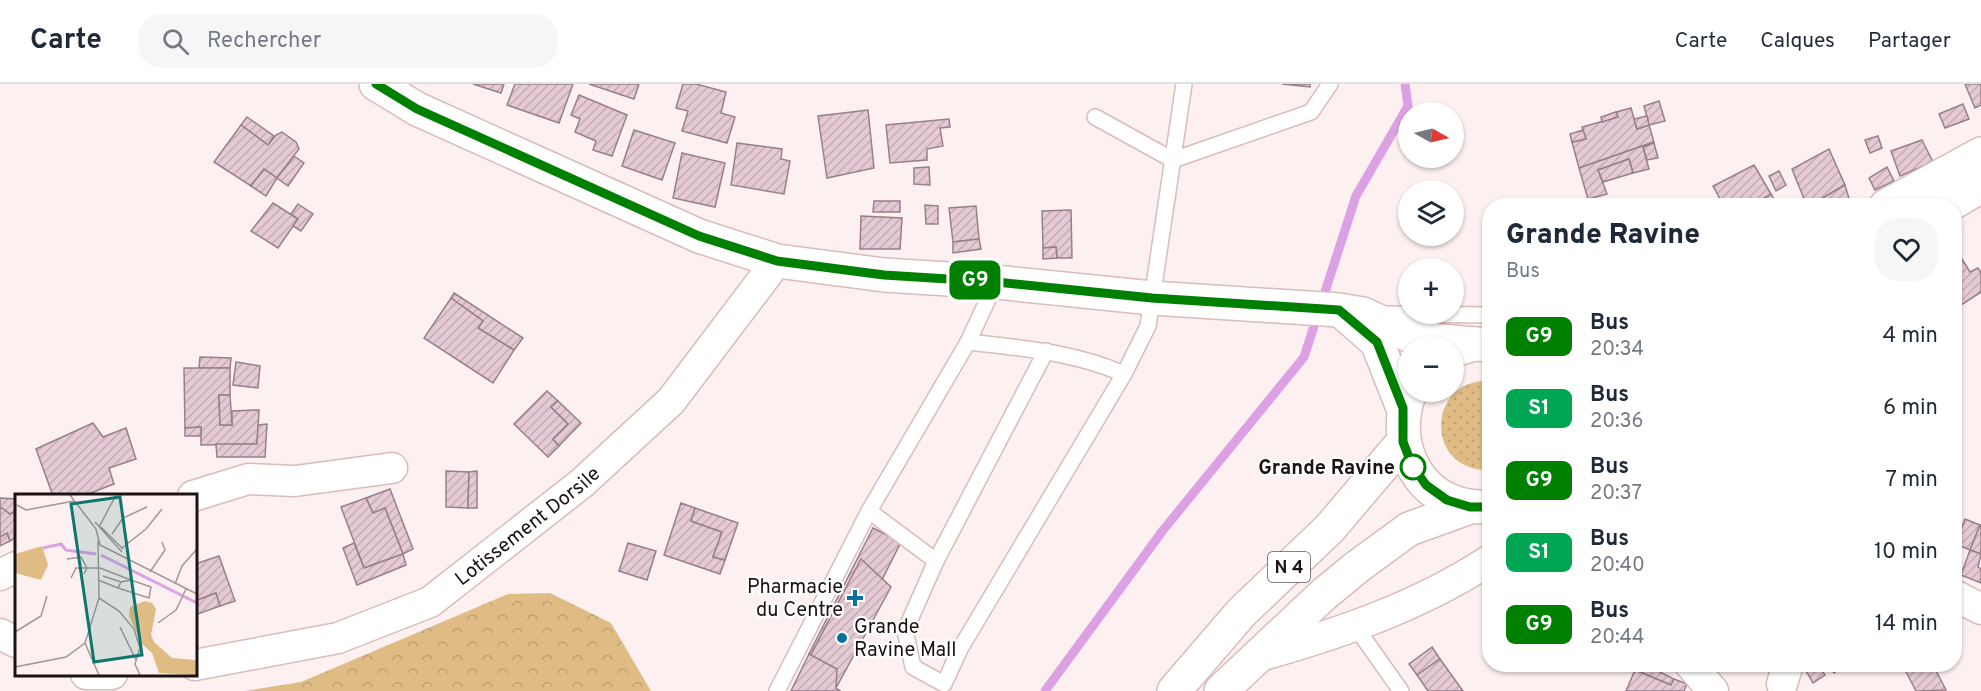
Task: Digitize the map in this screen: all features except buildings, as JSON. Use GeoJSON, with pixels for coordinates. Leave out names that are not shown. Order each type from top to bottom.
{"type":"FeatureCollection","features":[{"type":"Feature","properties":{"kind":"main road"},"geometry":{"type":"LineString","coordinates":[[376,84],[417,109],[699,236],[777,261],[884,275],[996,282],[1152,298],[1344,311],[1417,339],[1473,346]]}},
{"type":"Feature","properties":{"kind":"main road"},"geometry":{"type":"LineString","coordinates":[[1901,198],[1981,154]]}},
{"type":"Feature","properties":{"kind":"main road"},"geometry":{"type":"LineString","coordinates":[[1961,198],[1981,186]]}},
{"type":"Feature","properties":{"kind":"main road"},"geometry":{"type":"LineString","coordinates":[[1344,311],[1377,342],[1398,384]]}},
{"type":"Feature","properties":{"kind":"main road","name":"N 4"},"geometry":{"type":"LineString","coordinates":[[1406,402],[1403,442],[1412,465],[1426,485],[1447,500],[1480,507]]}},
{"type":"Feature","properties":{"kind":"main road","name":"N 4"},"geometry":{"type":"LineString","coordinates":[[1174,691],[1241,613],[1330,528],[1403,442]]}},
{"type":"Feature","properties":{"kind":"main road","name":"N 4"},"geometry":{"type":"LineString","coordinates":[[1221,691],[1323,595],[1409,529],[1480,507]]}},
{"type":"Feature","properties":{"kind":"street","name":"Lotissement Dorsile"},"geometry":{"type":"LineString","coordinates":[[196,665],[338,638],[430,602],[582,483],[671,401],[777,261]]}},
{"type":"Feature","properties":{"kind":"street"},"geometry":{"type":"LineString","coordinates":[[196,495],[248,478],[295,481],[392,468]]}},
{"type":"Feature","properties":{"kind":"street"},"geometry":{"type":"LineString","coordinates":[[1256,657],[1355,626],[1455,582],[1482,565]]}},
{"type":"Feature","properties":{"kind":"street"},"geometry":{"type":"LineString","coordinates":[[0,575],[15,568]]}},
{"type":"Feature","properties":{"kind":"street"},"geometry":{"type":"LineString","coordinates":[[1962,599],[1981,609]]}},
{"type":"Feature","properties":{"kind":"street"},"geometry":{"type":"LineString","coordinates":[[0,634],[15,642]]}},
{"type":"Feature","properties":{"kind":"street"},"geometry":{"type":"LineString","coordinates":[[1697,672],[1713,691]]}},
{"type":"Feature","properties":{"kind":"lane"},"geometry":{"type":"LineString","coordinates":[[1046,351],[936,561],[905,631],[913,667],[944,688],[960,650],[1124,374],[1148,326],[1184,84]]}},
{"type":"Feature","properties":{"kind":"lane"},"geometry":{"type":"LineString","coordinates":[[1095,117],[1173,160],[1311,112],[1330,84]]}},
{"type":"Feature","properties":{"kind":"lane"},"geometry":{"type":"LineString","coordinates":[[777,691],[869,511],[968,342],[996,282]]}},
{"type":"Feature","properties":{"kind":"lane"},"geometry":{"type":"LineString","coordinates":[[1344,311],[1482,315]]}},
{"type":"Feature","properties":{"kind":"lane"},"geometry":{"type":"LineString","coordinates":[[968,342],[1046,351],[1093,360],[1124,374]]}},
{"type":"Feature","properties":{"kind":"lane"},"geometry":{"type":"LineString","coordinates":[[869,511],[936,561]]}},
{"type":"Feature","properties":{"kind":"lane"},"geometry":{"type":"LineString","coordinates":[[1355,626],[1401,691]]}},
{"type":"Feature","properties":{"kind":"green space"},"geometry":{"type":"Polygon","coordinates":[[[1482,382],[1482,469],[1468,466],[1452,456],[1444,441],[1441,424],[1445,408],[1449,402],[1464,402],[1464,387],[1482,382]]]}},
{"type":"Feature","properties":{"kind":"green space"},"geometry":{"type":"Polygon","coordinates":[[[550,593],[611,623],[651,691],[245,691],[301,682],[508,594],[550,593]]]}},
{"type":"Feature","properties":{"kind":"waterway"},"geometry":{"type":"LineString","coordinates":[[1045,691],[1164,529],[1304,357],[1356,196],[1408,106],[1405,84]]}},
{"type":"Feature","properties":{"kind":"bus line","name":"G9"},"geometry":{"type":"LineString","coordinates":[[376,84],[417,109],[699,236],[777,261],[884,275],[996,282],[1152,298],[1339,310],[1359,324],[1377,342],[1390,369],[1403,408],[1403,442],[1412,465],[1426,485],[1447,500],[1470,507],[1482,507]]}},
{"type":"Feature","properties":{"kind":"place","name":"Grande Ravine"},"geometry":{"type":"Point","coordinates":[1413,467]}},
{"type":"Feature","properties":{"kind":"place","name":"Pharmacie du Centre"},"geometry":{"type":"Point","coordinates":[855,598]}},
{"type":"Feature","properties":{"kind":"place","name":"Grande Ravine Mall"},"geometry":{"type":"Point","coordinates":[842,638]}}]}
